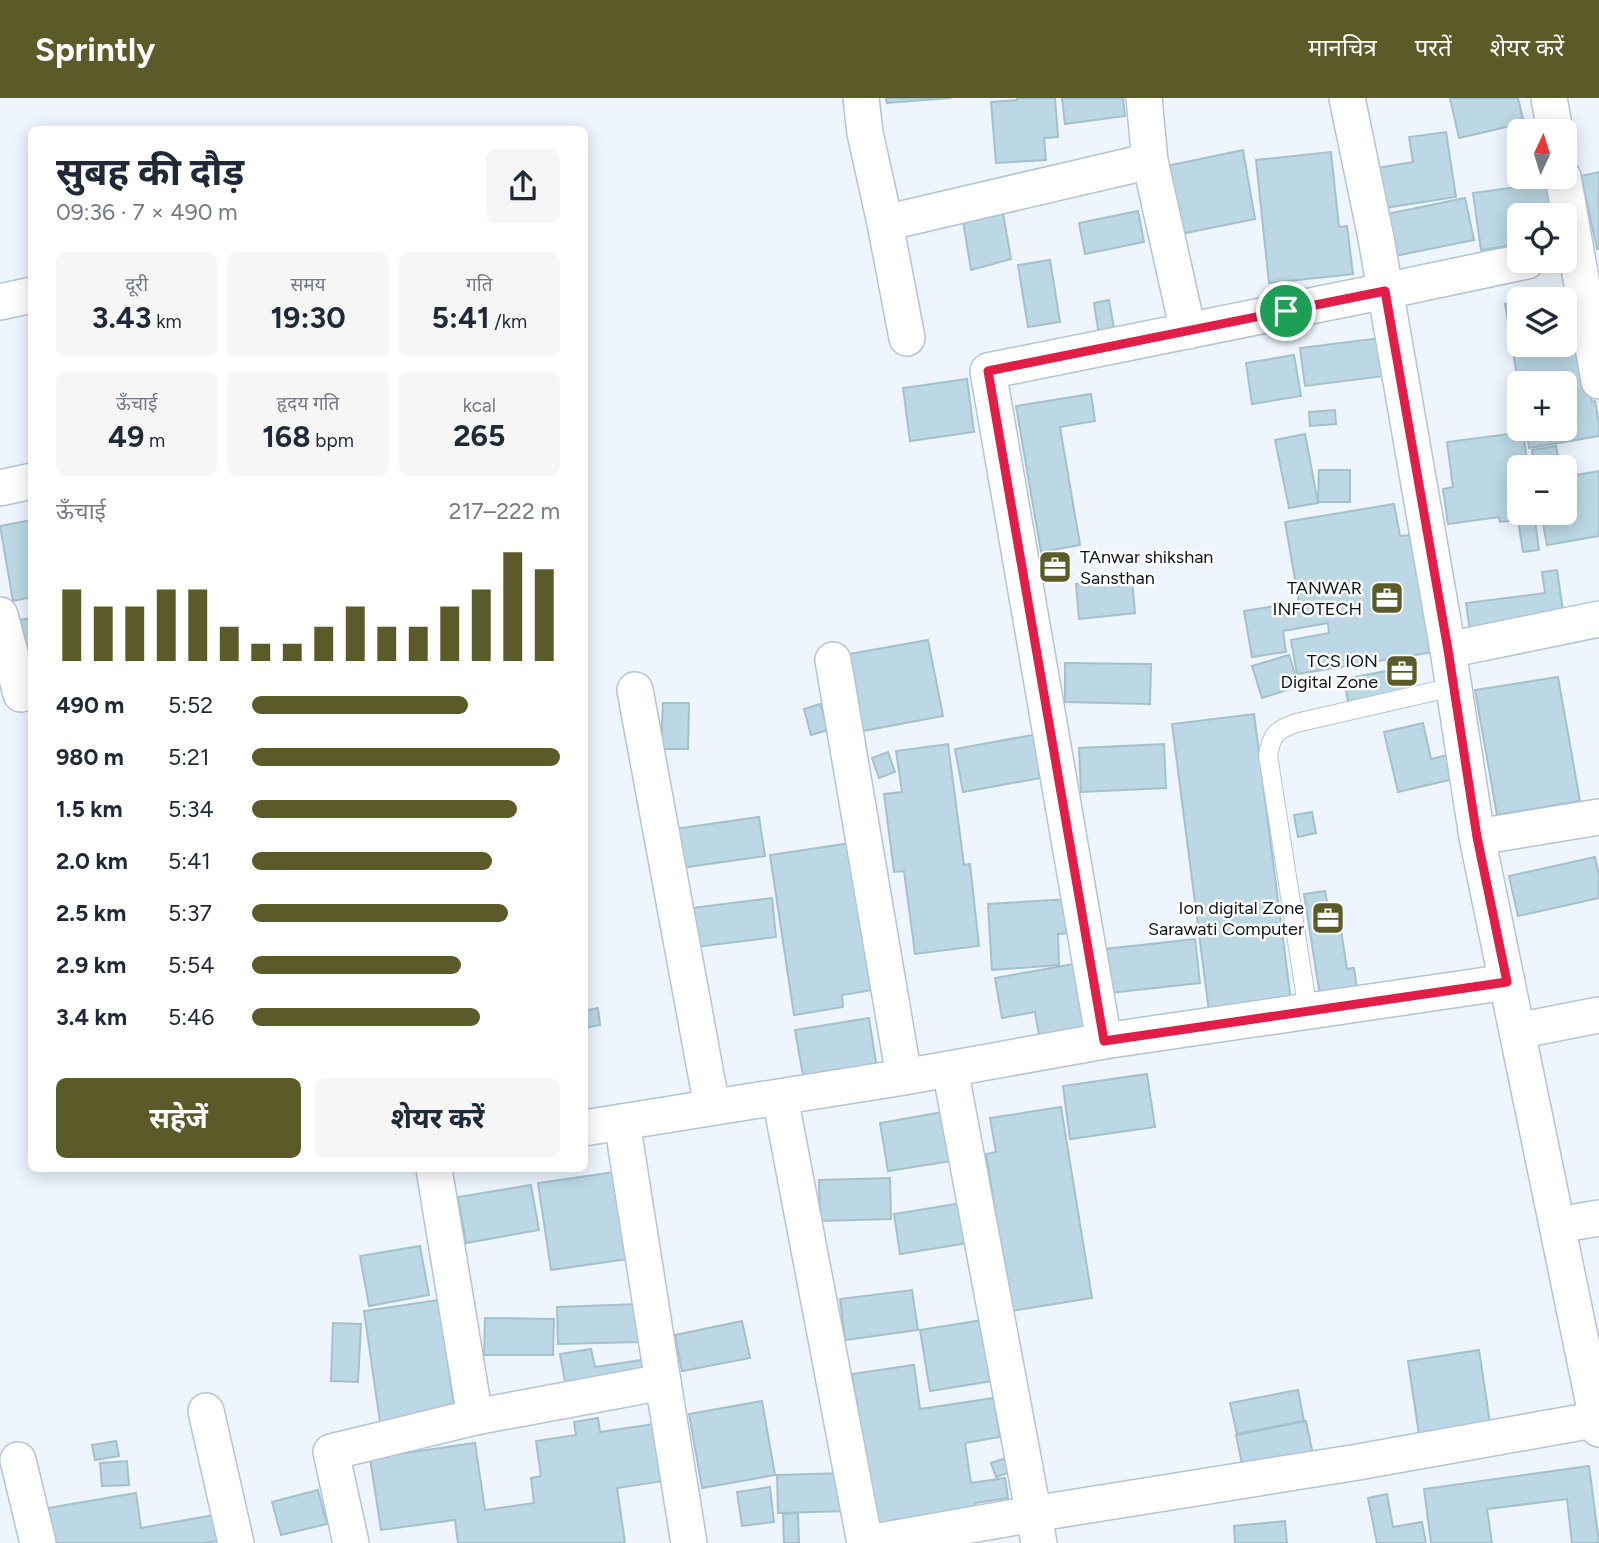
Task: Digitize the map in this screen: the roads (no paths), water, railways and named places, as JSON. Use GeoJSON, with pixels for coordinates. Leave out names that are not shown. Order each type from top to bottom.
{"type":"FeatureCollection","features":[{"type":"Feature","properties":{"kind":"street"},"geometry":{"type":"LineString","coordinates":[[861,98],[865,133],[907,338]]}},
{"type":"Feature","properties":{"kind":"street"},"geometry":{"type":"LineString","coordinates":[[1144,98],[1150,161],[1188,331]]}},
{"type":"Feature","properties":{"kind":"street"},"geometry":{"type":"LineString","coordinates":[[780,1097],[867,1543],[1036,1529],[1344,1464],[1599,1422],[1477,837],[1448,650],[1385,291],[1347,98]]}},
{"type":"Feature","properties":{"kind":"street"},"geometry":{"type":"LineString","coordinates":[[1549,98],[1553,119]]}},
{"type":"Feature","properties":{"kind":"street"},"geometry":{"type":"LineString","coordinates":[[885,223],[1150,161]]}},
{"type":"Feature","properties":{"kind":"street"},"geometry":{"type":"LineString","coordinates":[[1104,1041],[988,371],[1507,265]]}},
{"type":"Feature","properties":{"kind":"street"},"geometry":{"type":"LineString","coordinates":[[1576,273],[1599,381]]}},
{"type":"Feature","properties":{"kind":"street"},"geometry":{"type":"LineString","coordinates":[[0,302],[28,296]]}},
{"type":"Feature","properties":{"kind":"street"},"geometry":{"type":"LineString","coordinates":[[0,488],[28,482]]}},
{"type":"Feature","properties":{"kind":"street"},"geometry":{"type":"LineString","coordinates":[[0,615],[21,694]]}},
{"type":"Feature","properties":{"kind":"street"},"geometry":{"type":"LineString","coordinates":[[1448,650],[1599,619]]}},
{"type":"Feature","properties":{"kind":"street"},"geometry":{"type":"LineString","coordinates":[[833,660],[904,1077]]}},
{"type":"Feature","properties":{"kind":"street"},"geometry":{"type":"LineString","coordinates":[[635,690],[712,1107]]}},
{"type":"Feature","properties":{"kind":"street"},"geometry":{"type":"LineString","coordinates":[[1477,837],[1599,817]]}},
{"type":"Feature","properties":{"kind":"street"},"geometry":{"type":"LineString","coordinates":[[588,1127],[904,1077],[1104,1041],[1507,982]]}},
{"type":"Feature","properties":{"kind":"street"},"geometry":{"type":"LineString","coordinates":[[1517,1031],[1599,1016]]}},
{"type":"Feature","properties":{"kind":"street"},"geometry":{"type":"LineString","coordinates":[[950,1069],[1036,1529]]}},
{"type":"Feature","properties":{"kind":"street"},"geometry":{"type":"LineString","coordinates":[[622,1122],[689,1543]]}},
{"type":"Feature","properties":{"kind":"street"},"geometry":{"type":"LineString","coordinates":[[434,1172],[475,1417]]}},
{"type":"Feature","properties":{"kind":"street"},"geometry":{"type":"LineString","coordinates":[[1558,1225],[1599,1218]]}},
{"type":"Feature","properties":{"kind":"street"},"geometry":{"type":"LineString","coordinates":[[351,1543],[331,1452],[475,1417],[663,1382]]}},
{"type":"Feature","properties":{"kind":"street"},"geometry":{"type":"LineString","coordinates":[[206,1411],[236,1543]]}},
{"type":"Feature","properties":{"kind":"street"},"geometry":{"type":"LineString","coordinates":[[18,1460],[38,1543]]}},
{"type":"Feature","properties":{"kind":"lane"},"geometry":{"type":"LineString","coordinates":[[1308,1011],[1268,755],[1271,740],[1280,729],[1296,723],[1453,687]]}},
{"type":"Feature","properties":{"kind":"place","name":"TAnwar shikshan Sansthan"},"geometry":{"type":"Point","coordinates":[1055,567]}},
{"type":"Feature","properties":{"kind":"place","name":"TANWAR INFOTECH"},"geometry":{"type":"Point","coordinates":[1387,598]}},
{"type":"Feature","properties":{"kind":"place","name":"TCS ION Digital Zone"},"geometry":{"type":"Point","coordinates":[1402,671]}},
{"type":"Feature","properties":{"kind":"place","name":"Ion digital Zone Sarawati Computer"},"geometry":{"type":"Point","coordinates":[1328,918]}}]}
